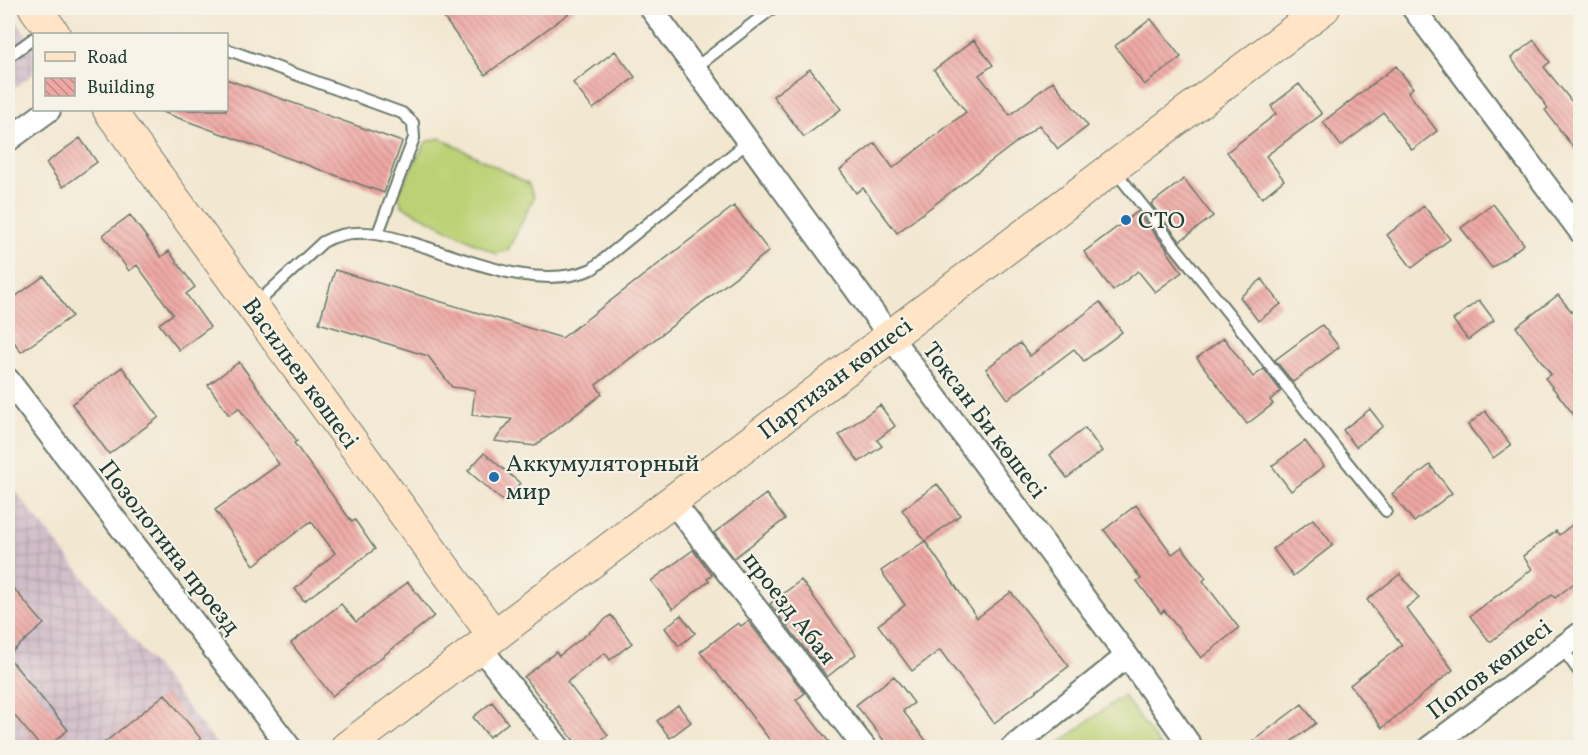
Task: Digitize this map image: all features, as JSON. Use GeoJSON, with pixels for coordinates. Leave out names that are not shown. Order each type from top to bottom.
{"type":"FeatureCollection","features":[{"type":"Feature","properties":{"kind":"main road","name":"Партизан көшесі"},"geometry":{"type":"LineString","coordinates":[[346,747],[1324,8]]}},
{"type":"Feature","properties":{"kind":"main road","name":"Васильев көшесі"},"geometry":{"type":"LineString","coordinates":[[112,111],[487,641]]}},
{"type":"Feature","properties":{"kind":"street","name":"Токсан Би көшесі"},"geometry":{"type":"LineString","coordinates":[[651,8],[1127,656],[1191,747]]}},
{"type":"Feature","properties":{"kind":"street"},"geometry":{"type":"LineString","coordinates":[[1413,8],[1581,231]]}},
{"type":"Feature","properties":{"kind":"street"},"geometry":{"type":"LineString","coordinates":[[8,141],[48,111]]}},
{"type":"Feature","properties":{"kind":"street","name":"Позолотина проезд"},"geometry":{"type":"LineString","coordinates":[[8,380],[290,747]]}},
{"type":"Feature","properties":{"kind":"street","name":"проезд Абая"},"geometry":{"type":"LineString","coordinates":[[672,501],[865,747]]}},
{"type":"Feature","properties":{"kind":"street","name":"Попов көшесі"},"geometry":{"type":"LineString","coordinates":[[1429,747],[1581,634]]}},
{"type":"Feature","properties":{"kind":"street","name":"Васильев көшесі"},"geometry":{"type":"LineString","coordinates":[[487,641],[558,747]]}},
{"type":"Feature","properties":{"kind":"street"},"geometry":{"type":"LineString","coordinates":[[1012,747],[1127,656]]}},
{"type":"Feature","properties":{"kind":"lane"},"geometry":{"type":"LineString","coordinates":[[695,68],[773,8]]}},
{"type":"Feature","properties":{"kind":"lane"},"geometry":{"type":"LineString","coordinates":[[8,57],[33,36]]}},
{"type":"Feature","properties":{"kind":"lane"},"geometry":{"type":"LineString","coordinates":[[228,50],[402,113],[413,123],[414,138],[378,233]]}},
{"type":"Feature","properties":{"kind":"lane"},"geometry":{"type":"LineString","coordinates":[[253,308],[323,242],[334,236],[349,233],[378,233],[512,273],[546,277],[578,274],[591,268],[748,142]]}},
{"type":"Feature","properties":{"kind":"lane"},"geometry":{"type":"LineString","coordinates":[[1112,168],[1386,511]]}},
{"type":"Feature","properties":{"kind":"lane"},"geometry":{"type":"LineString","coordinates":[[1562,648],[1581,673]]}},
{"type":"Feature","properties":{"kind":"shaded area"},"geometry":{"type":"Polygon","coordinates":[[[8,9],[33,45],[33,74],[8,94],[8,9]]]}},
{"type":"Feature","properties":{"kind":"shaded area"},"geometry":{"type":"Polygon","coordinates":[[[8,482],[219,747],[8,747],[8,482]]]}},
{"type":"Feature","properties":{"kind":"green space"},"geometry":{"type":"Polygon","coordinates":[[[440,138],[528,183],[534,197],[508,250],[496,254],[402,206],[398,194],[426,142],[440,138]]]}},
{"type":"Feature","properties":{"kind":"green space"},"geometry":{"type":"Polygon","coordinates":[[[1123,695],[1161,747],[1054,747],[1123,695]]]}},
{"type":"Feature","properties":{"kind":"building"},"geometry":{"type":"Polygon","coordinates":[[[437,8],[576,8],[485,75],[437,8]]]}},
{"type":"Feature","properties":{"kind":"building"},"geometry":{"type":"Polygon","coordinates":[[[1151,19],[1181,57],[1144,85],[1115,46],[1151,19]]]}},
{"type":"Feature","properties":{"kind":"building"},"geometry":{"type":"Polygon","coordinates":[[[974,40],[993,65],[979,75],[1010,115],[1053,81],[1088,126],[1058,149],[1039,125],[897,233],[863,188],[856,193],[840,170],[875,143],[893,168],[966,112],[934,70],[974,40]]]}},
{"type":"Feature","properties":{"kind":"building"},"geometry":{"type":"Polygon","coordinates":[[[1534,40],[1550,62],[1544,67],[1581,113],[1581,158],[1545,110],[1548,108],[1511,58],[1534,40]]]}},
{"type":"Feature","properties":{"kind":"building"},"geometry":{"type":"Polygon","coordinates":[[[615,51],[635,77],[593,109],[573,83],[615,51]]]}},
{"type":"Feature","properties":{"kind":"building"},"geometry":{"type":"Polygon","coordinates":[[[1396,66],[1413,88],[1408,92],[1437,131],[1412,150],[1384,113],[1341,146],[1323,122],[1396,66]]]}},
{"type":"Feature","properties":{"kind":"building"},"geometry":{"type":"Polygon","coordinates":[[[810,69],[841,109],[804,137],[773,96],[810,69]]]}},
{"type":"Feature","properties":{"kind":"building"},"geometry":{"type":"Polygon","coordinates":[[[228,80],[402,142],[384,193],[162,112],[228,111],[228,80]]]}},
{"type":"Feature","properties":{"kind":"building"},"geometry":{"type":"Polygon","coordinates":[[[1299,84],[1322,114],[1266,156],[1284,180],[1262,198],[1227,152],[1276,114],[1271,106],[1299,84]]]}},
{"type":"Feature","properties":{"kind":"building"},"geometry":{"type":"Polygon","coordinates":[[[80,138],[97,162],[63,187],[46,163],[80,138]]]}},
{"type":"Feature","properties":{"kind":"building"},"geometry":{"type":"Polygon","coordinates":[[[1184,179],[1213,216],[1180,241],[1151,204],[1184,179]]]}},
{"type":"Feature","properties":{"kind":"building"},"geometry":{"type":"Polygon","coordinates":[[[1493,204],[1524,244],[1492,268],[1461,228],[1493,204]]]}},
{"type":"Feature","properties":{"kind":"building"},"geometry":{"type":"Polygon","coordinates":[[[734,206],[769,251],[596,385],[602,394],[535,446],[494,441],[512,419],[472,415],[475,390],[452,387],[428,356],[319,323],[335,270],[562,338],[734,206]]]}},
{"type":"Feature","properties":{"kind":"building"},"geometry":{"type":"Polygon","coordinates":[[[1424,206],[1450,239],[1412,268],[1387,235],[1424,206]]]}},
{"type":"Feature","properties":{"kind":"building"},"geometry":{"type":"Polygon","coordinates":[[[1137,212],[1168,250],[1182,272],[1155,292],[1138,271],[1113,291],[1084,252],[1137,212]]]}},
{"type":"Feature","properties":{"kind":"building"},"geometry":{"type":"Polygon","coordinates":[[[130,215],[161,257],[169,251],[195,287],[186,294],[210,327],[179,350],[159,324],[173,314],[137,265],[129,271],[103,235],[130,215]]]}},
{"type":"Feature","properties":{"kind":"building"},"geometry":{"type":"Polygon","coordinates":[[[44,276],[72,316],[21,352],[8,333],[8,302],[44,276]]]}},
{"type":"Feature","properties":{"kind":"building"},"geometry":{"type":"Polygon","coordinates":[[[1262,279],[1281,304],[1258,321],[1240,297],[1262,279]]]}},
{"type":"Feature","properties":{"kind":"building"},"geometry":{"type":"Polygon","coordinates":[[[1558,295],[1581,323],[1581,424],[1545,378],[1551,374],[1516,327],[1558,295]]]}},
{"type":"Feature","properties":{"kind":"building"},"geometry":{"type":"Polygon","coordinates":[[[1479,300],[1494,320],[1468,340],[1453,320],[1479,300]]]}},
{"type":"Feature","properties":{"kind":"building"},"geometry":{"type":"Polygon","coordinates":[[[1100,302],[1122,332],[1084,361],[1074,349],[1008,399],[986,369],[1020,343],[1030,356],[1100,302]]]}},
{"type":"Feature","properties":{"kind":"building"},"geometry":{"type":"Polygon","coordinates":[[[1322,325],[1339,347],[1293,382],[1275,360],[1322,325]]]}},
{"type":"Feature","properties":{"kind":"building"},"geometry":{"type":"Polygon","coordinates":[[[1224,338],[1253,377],[1264,369],[1281,391],[1270,400],[1273,404],[1247,424],[1197,358],[1224,338]]]}},
{"type":"Feature","properties":{"kind":"building"},"geometry":{"type":"Polygon","coordinates":[[[239,362],[297,441],[294,443],[352,522],[355,520],[375,549],[304,601],[295,589],[335,553],[311,521],[254,565],[215,510],[279,464],[239,408],[229,415],[208,385],[239,362]]]}},
{"type":"Feature","properties":{"kind":"building"},"geometry":{"type":"Polygon","coordinates":[[[122,367],[159,417],[109,454],[72,404],[122,367]]]}},
{"type":"Feature","properties":{"kind":"building"},"geometry":{"type":"Polygon","coordinates":[[[880,405],[895,426],[877,440],[882,446],[859,462],[839,435],[880,405]]]}},
{"type":"Feature","properties":{"kind":"building"},"geometry":{"type":"Polygon","coordinates":[[[1370,409],[1383,426],[1356,447],[1343,430],[1370,409]]]}},
{"type":"Feature","properties":{"kind":"building"},"geometry":{"type":"Polygon","coordinates":[[[1485,411],[1511,445],[1493,458],[1468,425],[1485,411]]]}},
{"type":"Feature","properties":{"kind":"building"},"geometry":{"type":"Polygon","coordinates":[[[1085,428],[1102,451],[1067,478],[1050,455],[1085,428]]]}},
{"type":"Feature","properties":{"kind":"building"},"geometry":{"type":"Polygon","coordinates":[[[1305,441],[1324,466],[1291,491],[1272,466],[1305,441]]]}},
{"type":"Feature","properties":{"kind":"building","name":"Аккумуляторный мир"},"geometry":{"type":"Polygon","coordinates":[[[484,453],[520,483],[504,502],[468,471],[484,453]]]}},
{"type":"Feature","properties":{"kind":"building"},"geometry":{"type":"Polygon","coordinates":[[[1430,465],[1452,493],[1414,522],[1392,494],[1430,465]]]}},
{"type":"Feature","properties":{"kind":"building"},"geometry":{"type":"Polygon","coordinates":[[[937,484],[960,515],[925,541],[902,510],[937,484]]]}},
{"type":"Feature","properties":{"kind":"building"},"geometry":{"type":"Polygon","coordinates":[[[766,494],[785,519],[734,558],[714,533],[766,494]]]}},
{"type":"Feature","properties":{"kind":"building"},"geometry":{"type":"Polygon","coordinates":[[[1136,505],[1172,554],[1182,547],[1206,578],[1203,581],[1239,628],[1201,658],[1164,610],[1161,613],[1137,581],[1141,579],[1104,530],[1136,505]]]}},
{"type":"Feature","properties":{"kind":"building"},"geometry":{"type":"Polygon","coordinates":[[[1581,518],[1581,578],[1555,598],[1552,595],[1490,642],[1470,616],[1532,569],[1523,556],[1556,531],[1559,535],[1581,518]]]}},
{"type":"Feature","properties":{"kind":"building"},"geometry":{"type":"Polygon","coordinates":[[[1313,519],[1333,545],[1293,576],[1273,549],[1313,519]]]}},
{"type":"Feature","properties":{"kind":"building"},"geometry":{"type":"Polygon","coordinates":[[[925,541],[977,618],[1011,592],[1069,666],[994,723],[940,650],[912,671],[878,625],[905,605],[881,571],[925,541]]]}},
{"type":"Feature","properties":{"kind":"building"},"geometry":{"type":"Polygon","coordinates":[[[693,550],[712,575],[707,579],[709,581],[673,609],[651,581],[693,550]]]}},
{"type":"Feature","properties":{"kind":"building"},"geometry":{"type":"Polygon","coordinates":[[[1400,574],[1419,598],[1406,608],[1453,670],[1382,728],[1350,685],[1402,645],[1367,600],[1400,574]]]}},
{"type":"Feature","properties":{"kind":"building"},"geometry":{"type":"Polygon","coordinates":[[[801,580],[856,654],[827,677],[770,604],[801,580]]]}},
{"type":"Feature","properties":{"kind":"building"},"geometry":{"type":"Polygon","coordinates":[[[8,582],[44,624],[8,655],[8,582]]]}},
{"type":"Feature","properties":{"kind":"building"},"geometry":{"type":"Polygon","coordinates":[[[408,582],[434,616],[332,696],[291,643],[341,604],[356,622],[408,582]]]}},
{"type":"Feature","properties":{"kind":"building"},"geometry":{"type":"Polygon","coordinates":[[[611,615],[632,643],[610,660],[605,653],[567,682],[608,735],[592,747],[579,747],[524,677],[556,652],[559,656],[611,615]]]}},
{"type":"Feature","properties":{"kind":"building"},"geometry":{"type":"Polygon","coordinates":[[[681,615],[695,633],[679,646],[665,628],[681,615]]]}},
{"type":"Feature","properties":{"kind":"building"},"geometry":{"type":"Polygon","coordinates":[[[748,621],[805,693],[796,700],[833,747],[775,747],[700,652],[738,623],[741,626],[748,621]]]}},
{"type":"Feature","properties":{"kind":"building"},"geometry":{"type":"Polygon","coordinates":[[[8,657],[68,730],[47,747],[41,747],[8,708],[8,657]]]}},
{"type":"Feature","properties":{"kind":"building"},"geometry":{"type":"Polygon","coordinates":[[[894,676],[914,703],[903,711],[931,747],[889,747],[856,705],[894,676]]]}},
{"type":"Feature","properties":{"kind":"building"},"geometry":{"type":"Polygon","coordinates":[[[165,694],[201,739],[190,747],[99,747],[165,694]]]}},
{"type":"Feature","properties":{"kind":"building"},"geometry":{"type":"Polygon","coordinates":[[[492,702],[508,723],[489,737],[473,717],[492,702]]]}},
{"type":"Feature","properties":{"kind":"building"},"geometry":{"type":"Polygon","coordinates":[[[1302,704],[1316,723],[1284,747],[1245,747],[1302,704]]]}},
{"type":"Feature","properties":{"kind":"building"},"geometry":{"type":"Polygon","coordinates":[[[678,705],[691,722],[670,738],[657,721],[678,705]]]}},
{"type":"Feature","properties":{"kind":"place","name":"СТО"},"geometry":{"type":"Point","coordinates":[1126,220]}},
{"type":"Feature","properties":{"kind":"place","name":"Аккумуляторный мир"},"geometry":{"type":"Point","coordinates":[494,477]}}]}
